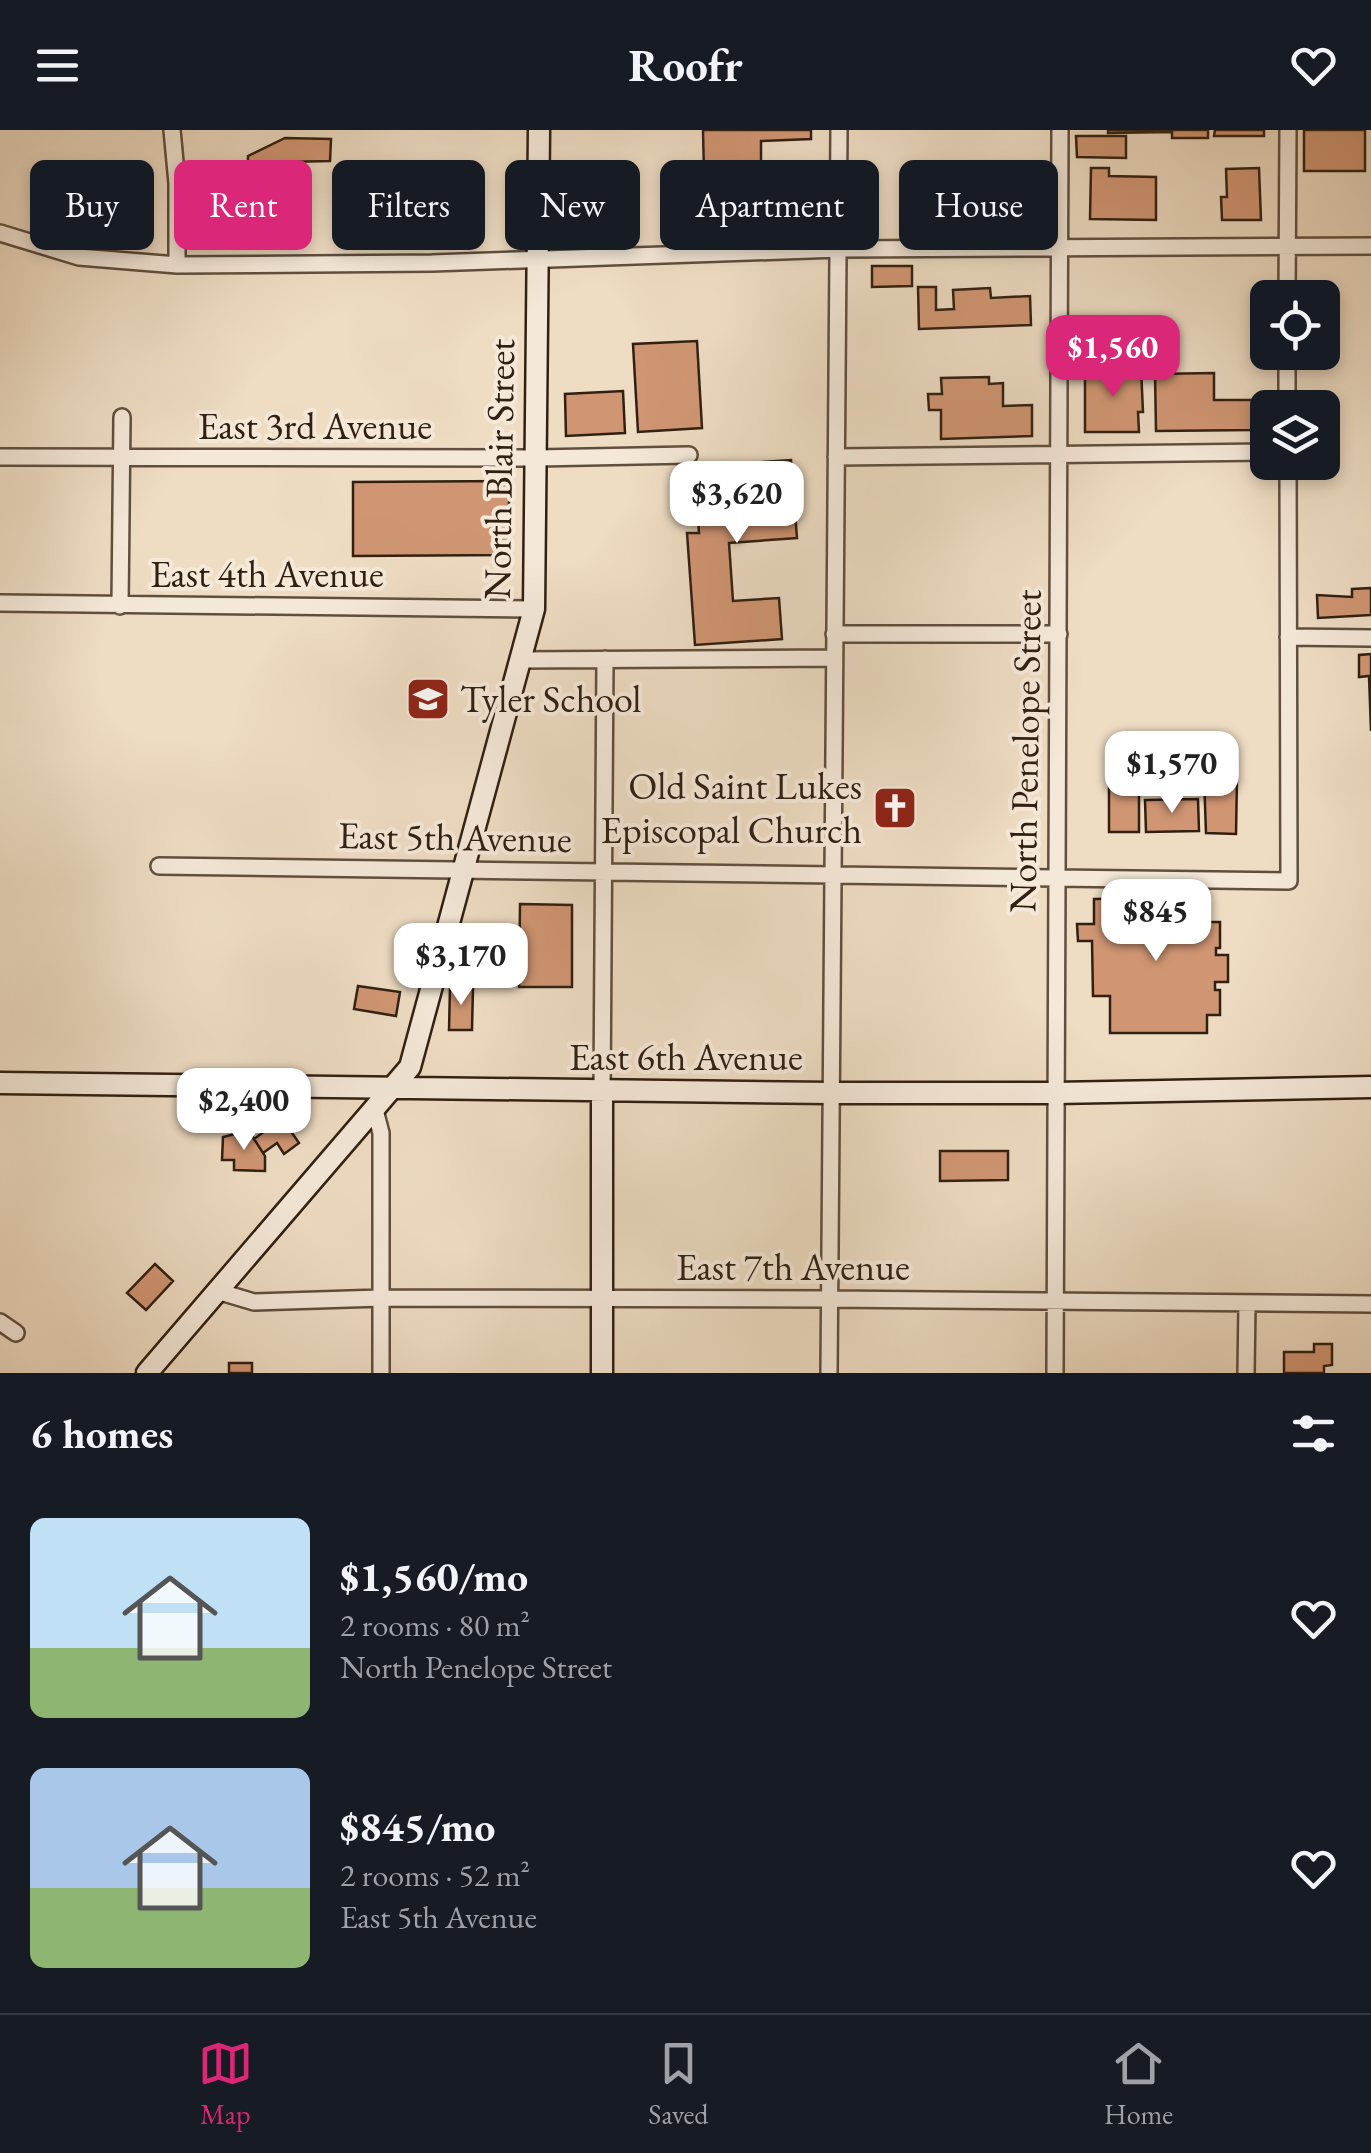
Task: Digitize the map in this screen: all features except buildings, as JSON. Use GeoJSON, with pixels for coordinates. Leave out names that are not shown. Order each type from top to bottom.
{"type":"FeatureCollection","features":[{"type":"Feature","properties":{"kind":"street"},"geometry":{"type":"LineString","coordinates":[[172,130],[178,184],[177,265]]}},
{"type":"Feature","properties":{"kind":"street","name":"North Blair Street"},"geometry":{"type":"LineString","coordinates":[[147,1373],[410,1067],[534,609],[539,130]]}},
{"type":"Feature","properties":{"kind":"street"},"geometry":{"type":"LineString","coordinates":[[839,130],[839,160]]}},
{"type":"Feature","properties":{"kind":"street","name":"North Penelope Street"},"geometry":{"type":"LineString","coordinates":[[1054,1373],[1060,130]]}},
{"type":"Feature","properties":{"kind":"street"},"geometry":{"type":"LineString","coordinates":[[1287,280],[1288,130]]}},
{"type":"Feature","properties":{"kind":"street"},"geometry":{"type":"LineString","coordinates":[[0,233],[79,257],[177,265],[432,263],[805,250]]}},
{"type":"Feature","properties":{"kind":"street"},"geometry":{"type":"LineString","coordinates":[[879,249],[1371,246]]}},
{"type":"Feature","properties":{"kind":"street"},"geometry":{"type":"LineString","coordinates":[[829,1373],[838,250]]}},
{"type":"Feature","properties":{"kind":"street"},"geometry":{"type":"LineString","coordinates":[[120,606],[122,417]]}},
{"type":"Feature","properties":{"kind":"street"},"geometry":{"type":"LineString","coordinates":[[836,457],[1250,452]]}},
{"type":"Feature","properties":{"kind":"street","name":"East 3rd Avenue"},"geometry":{"type":"LineString","coordinates":[[0,457],[537,458],[689,454]]}},
{"type":"Feature","properties":{"kind":"street"},"geometry":{"type":"LineString","coordinates":[[1288,480],[1288,637],[1371,638]]}},
{"type":"Feature","properties":{"kind":"street","name":"East 4th Avenue"},"geometry":{"type":"LineString","coordinates":[[0,604],[534,609]]}},
{"type":"Feature","properties":{"kind":"street"},"geometry":{"type":"LineString","coordinates":[[834,634],[1059,634]]}},
{"type":"Feature","properties":{"kind":"street","name":"East 5th Avenue"},"geometry":{"type":"LineString","coordinates":[[159,866],[1290,881],[1288,637]]}},
{"type":"Feature","properties":{"kind":"street"},"geometry":{"type":"LineString","coordinates":[[519,660],[834,658]]}},
{"type":"Feature","properties":{"kind":"street"},"geometry":{"type":"LineString","coordinates":[[602,1373],[605,660]]}},
{"type":"Feature","properties":{"kind":"street","name":"East 6th Avenue"},"geometry":{"type":"LineString","coordinates":[[0,1084],[830,1093],[1371,1087]]}},
{"type":"Feature","properties":{"kind":"street"},"geometry":{"type":"LineString","coordinates":[[375,1110],[382,1133],[381,1373]]}},
{"type":"Feature","properties":{"kind":"street","name":"East 7th Avenue"},"geometry":{"type":"LineString","coordinates":[[217,1291],[254,1302],[381,1298],[1371,1304]]}},
{"type":"Feature","properties":{"kind":"street"},"geometry":{"type":"LineString","coordinates":[[1246,1373],[1247,1304]]}},
{"type":"Feature","properties":{"kind":"street"},"geometry":{"type":"LineString","coordinates":[[0,1322],[16,1333]]}},
{"type":"Feature","properties":{"kind":"place","name":"Tyler School"},"geometry":{"type":"Point","coordinates":[428,699]}},
{"type":"Feature","properties":{"kind":"place","name":"Old Saint Lukes Episcopal Church"},"geometry":{"type":"Point","coordinates":[895,808]}}]}
